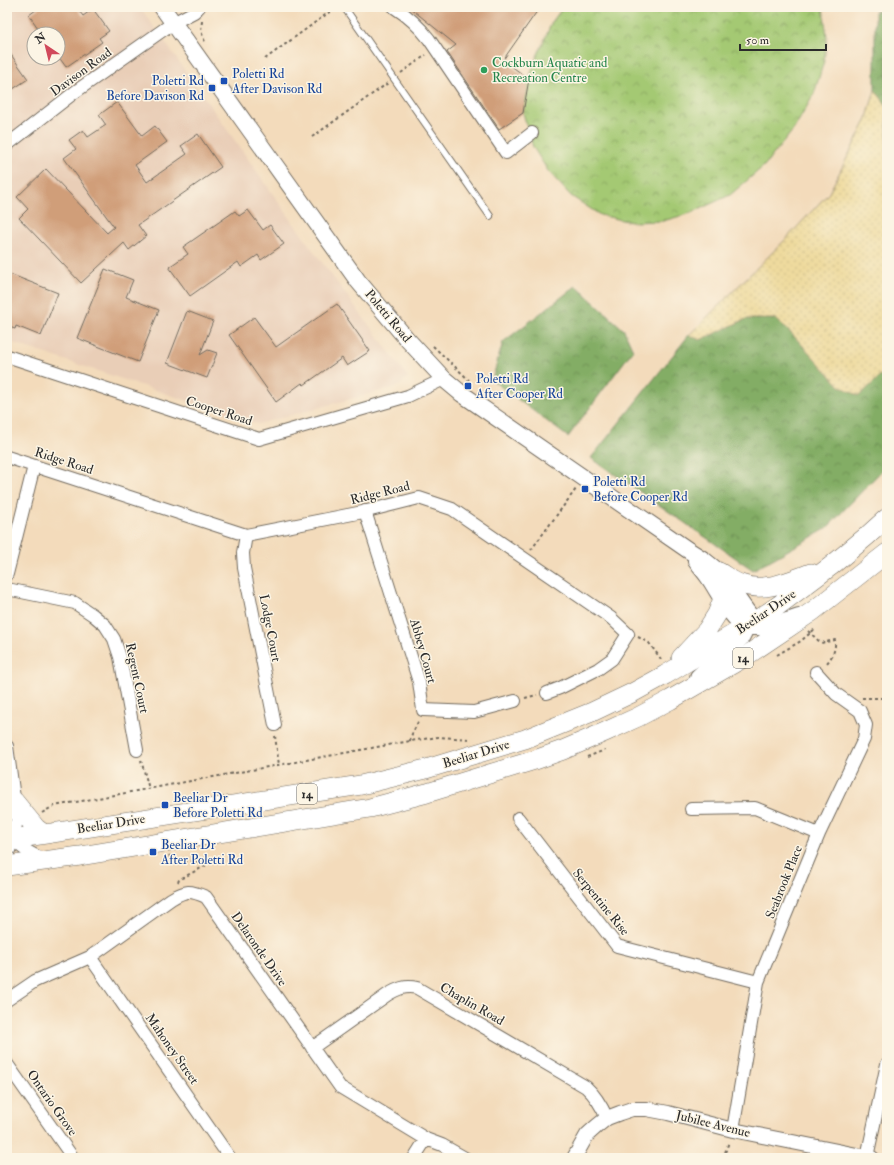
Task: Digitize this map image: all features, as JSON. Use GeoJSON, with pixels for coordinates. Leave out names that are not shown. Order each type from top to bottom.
{"type":"FeatureCollection","features":[{"type":"Feature","properties":{"kind":"highway","name":"Beeliar Drive"},"geometry":{"type":"LineString","coordinates":[[8,840],[361,785],[426,769],[525,739],[592,712],[663,667],[747,626],[775,608],[831,566],[887,518]]}},
{"type":"Feature","properties":{"kind":"highway","name":"Beeliar Drive"},"geometry":{"type":"LineString","coordinates":[[7,866],[80,856],[370,808],[427,793],[542,757],[605,732],[670,700],[743,658],[807,616],[887,553]]}},
{"type":"Feature","properties":{"kind":"highway"},"geometry":{"type":"LineString","coordinates":[[719,572],[740,584],[757,588],[771,586],[831,566]]}},
{"type":"Feature","properties":{"kind":"highway"},"geometry":{"type":"LineString","coordinates":[[663,667],[707,630],[717,614],[723,599]]}},
{"type":"Feature","properties":{"kind":"highway"},"geometry":{"type":"LineString","coordinates":[[14,801],[36,828],[44,834]]}},
{"type":"Feature","properties":{"kind":"main road","name":"Poletti Road"},"geometry":{"type":"LineString","coordinates":[[162,7],[358,281],[406,338],[444,379],[462,394],[704,560],[719,572],[746,609],[748,613],[747,626],[734,617],[710,578],[688,550]]}},
{"type":"Feature","properties":{"kind":"main road"},"geometry":{"type":"LineString","coordinates":[[670,700],[707,670],[741,638],[747,626],[757,628],[807,616]]}},
{"type":"Feature","properties":{"kind":"street"},"geometry":{"type":"LineString","coordinates":[[173,23],[186,7]]}},
{"type":"Feature","properties":{"kind":"street"},"geometry":{"type":"LineString","coordinates":[[394,7],[412,19],[420,27],[506,153],[532,132]]}},
{"type":"Feature","properties":{"kind":"street"},"geometry":{"type":"LineString","coordinates":[[173,23],[194,12],[201,12]]}},
{"type":"Feature","properties":{"kind":"street","name":"Davison Road"},"geometry":{"type":"LineString","coordinates":[[7,145],[75,92],[173,23]]}},
{"type":"Feature","properties":{"kind":"street","name":"Cooper Road"},"geometry":{"type":"LineString","coordinates":[[7,356],[259,439],[408,396],[444,379]]}},
{"type":"Feature","properties":{"kind":"street","name":"Ridge Road"},"geometry":{"type":"LineString","coordinates":[[7,457],[246,535],[365,511],[419,498],[452,508],[611,618],[628,634]]}},
{"type":"Feature","properties":{"kind":"street"},"geometry":{"type":"LineString","coordinates":[[7,574],[34,466]]}},
{"type":"Feature","properties":{"kind":"street","name":"Abbey Court"},"geometry":{"type":"LineString","coordinates":[[365,511],[419,682],[423,710]]}},
{"type":"Feature","properties":{"kind":"street","name":"Lodge Court"},"geometry":{"type":"LineString","coordinates":[[246,535],[243,553],[244,568],[275,725]]}},
{"type":"Feature","properties":{"kind":"street","name":"Regent Court"},"geometry":{"type":"LineString","coordinates":[[7,589],[75,603],[105,624],[114,639],[120,657],[137,750]]}},
{"type":"Feature","properties":{"kind":"street"},"geometry":{"type":"LineString","coordinates":[[547,693],[598,669],[612,659],[628,634]]}},
{"type":"Feature","properties":{"kind":"street","name":"Seabrook Place"},"geometry":{"type":"LineString","coordinates":[[731,1135],[758,982],[819,834],[864,739],[866,725],[860,711],[836,694],[816,672]]}},
{"type":"Feature","properties":{"kind":"street"},"geometry":{"type":"LineString","coordinates":[[423,710],[474,712],[515,701]]}},
{"type":"Feature","properties":{"kind":"street"},"geometry":{"type":"LineString","coordinates":[[7,746],[17,820],[8,840],[45,860]]}},
{"type":"Feature","properties":{"kind":"street"},"geometry":{"type":"LineString","coordinates":[[691,808],[755,808],[819,834]]}},
{"type":"Feature","properties":{"kind":"street","name":"Serpentine Rise"},"geometry":{"type":"LineString","coordinates":[[518,818],[618,946],[758,982]]}},
{"type":"Feature","properties":{"kind":"street","name":"Delaronde Drive"},"geometry":{"type":"LineString","coordinates":[[7,1000],[35,981],[90,957],[179,894],[189,891],[198,894],[206,898],[340,1088],[426,1139],[442,1145],[465,1158]]}},
{"type":"Feature","properties":{"kind":"street","name":"Mahoney Street"},"geometry":{"type":"LineString","coordinates":[[90,957],[230,1158]]}},
{"type":"Feature","properties":{"kind":"street","name":"Chaplin Road"},"geometry":{"type":"LineString","coordinates":[[312,1048],[386,995],[395,990],[410,986],[417,988],[586,1087],[603,1109],[607,1118]]}},
{"type":"Feature","properties":{"kind":"street","name":"Ontario Grove"},"geometry":{"type":"LineString","coordinates":[[7,1064],[73,1158]]}},
{"type":"Feature","properties":{"kind":"street"},"geometry":{"type":"LineString","coordinates":[[870,1157],[887,1064]]}},
{"type":"Feature","properties":{"kind":"street","name":"Jubilee Avenue"},"geometry":{"type":"LineString","coordinates":[[574,1158],[587,1135],[597,1126],[607,1118],[620,1112],[632,1109],[647,1109],[668,1113],[731,1135],[870,1157]]}},
{"type":"Feature","properties":{"kind":"street"},"geometry":{"type":"LineString","coordinates":[[414,1158],[426,1139]]}},
{"type":"Feature","properties":{"kind":"lane"},"geometry":{"type":"LineString","coordinates":[[344,7],[490,216]]}},
{"type":"Feature","properties":{"kind":"path"},"geometry":{"type":"LineString","coordinates":[[265,59],[337,7]]}},
{"type":"Feature","properties":{"kind":"path"},"geometry":{"type":"LineString","coordinates":[[201,12],[201,32],[208,46]]}},
{"type":"Feature","properties":{"kind":"path"},"geometry":{"type":"LineString","coordinates":[[402,73],[429,53]]}},
{"type":"Feature","properties":{"kind":"path"},"geometry":{"type":"LineString","coordinates":[[312,137],[394,79]]}},
{"type":"Feature","properties":{"kind":"path"},"geometry":{"type":"LineString","coordinates":[[429,342],[471,383]]}},
{"type":"Feature","properties":{"kind":"path"},"geometry":{"type":"LineString","coordinates":[[526,558],[579,485]]}},
{"type":"Feature","properties":{"kind":"path"},"geometry":{"type":"LineString","coordinates":[[807,616],[805,628],[821,643],[835,640],[836,648],[829,661],[816,672]]}},
{"type":"Feature","properties":{"kind":"path"},"geometry":{"type":"LineString","coordinates":[[628,634],[644,639],[650,643],[663,667]]}},
{"type":"Feature","properties":{"kind":"path"},"geometry":{"type":"LineString","coordinates":[[515,701],[547,693]]}},
{"type":"Feature","properties":{"kind":"path"},"geometry":{"type":"LineString","coordinates":[[410,741],[423,710]]}},
{"type":"Feature","properties":{"kind":"path"},"geometry":{"type":"LineString","coordinates":[[275,725],[279,765]]}},
{"type":"Feature","properties":{"kind":"path"},"geometry":{"type":"LineString","coordinates":[[41,813],[54,806],[410,741],[438,737],[472,739]]}},
{"type":"Feature","properties":{"kind":"path"},"geometry":{"type":"LineString","coordinates":[[137,750],[143,764],[149,789]]}},
{"type":"Feature","properties":{"kind":"path"},"geometry":{"type":"LineString","coordinates":[[169,853],[172,860],[205,862],[206,864],[205,866],[179,880],[178,885]]}},
{"type":"Feature","properties":{"kind":"path"},"geometry":{"type":"LineString","coordinates":[[723,1158],[731,1135]]}},
{"type":"Feature","properties":{"kind":"shaded area"},"geometry":{"type":"Polygon","coordinates":[[[7,7],[140,7],[312,249],[408,377],[399,386],[258,424],[7,341],[7,7]]]}},
{"type":"Feature","properties":{"kind":"green space"},"geometry":{"type":"Polygon","coordinates":[[[563,7],[823,7],[827,37],[824,61],[814,94],[794,129],[764,166],[730,195],[691,213],[663,221],[631,222],[600,215],[571,196],[548,171],[533,147],[523,113],[529,79],[552,22],[563,7]]]}},
{"type":"Feature","properties":{"kind":"green space"},"geometry":{"type":"Polygon","coordinates":[[[887,9],[887,106],[875,90],[875,11],[887,9]]]}},
{"type":"Feature","properties":{"kind":"green space"},"geometry":{"type":"Polygon","coordinates":[[[576,286],[624,330],[633,350],[568,437],[492,380],[503,342],[576,286]]]}},
{"type":"Feature","properties":{"kind":"green space"},"geometry":{"type":"Polygon","coordinates":[[[746,319],[776,319],[858,396],[887,370],[887,465],[826,529],[753,570],[591,458],[689,335],[700,340],[746,319]]]}},
{"type":"Feature","properties":{"kind":"sand"},"geometry":{"type":"Polygon","coordinates":[[[875,90],[887,106],[887,370],[859,396],[840,386],[793,335],[776,319],[746,319],[700,340],[689,335],[784,241],[829,193],[866,121],[875,90]]]}},
{"type":"Feature","properties":{"kind":"building"},"geometry":{"type":"Polygon","coordinates":[[[40,7],[76,7],[83,16],[93,9],[109,31],[99,38],[102,42],[66,67],[66,26],[37,26],[29,15],[40,7]]]}},
{"type":"Feature","properties":{"kind":"building","name":"Cockburn Aquatic and Recreation Centre"},"geometry":{"type":"Polygon","coordinates":[[[409,7],[540,7],[503,60],[529,79],[523,113],[499,129],[447,52],[456,45],[409,7]]]}},
{"type":"Feature","properties":{"kind":"building"},"geometry":{"type":"Polygon","coordinates":[[[7,49],[28,79],[7,93],[7,49]]]}},
{"type":"Feature","properties":{"kind":"building"},"geometry":{"type":"Polygon","coordinates":[[[117,102],[142,136],[155,126],[167,142],[135,165],[147,182],[187,154],[181,146],[198,134],[221,167],[138,225],[146,236],[129,250],[124,243],[81,283],[19,218],[28,209],[17,197],[46,169],[107,233],[114,227],[64,158],[76,149],[69,140],[83,130],[88,137],[106,125],[99,115],[117,102]]]}},
{"type":"Feature","properties":{"kind":"building"},"geometry":{"type":"Polygon","coordinates":[[[248,210],[263,230],[270,225],[284,244],[261,260],[258,255],[241,267],[238,262],[190,296],[169,267],[188,254],[183,247],[235,211],[239,216],[248,210]]]}},
{"type":"Feature","properties":{"kind":"building"},"geometry":{"type":"Polygon","coordinates":[[[105,269],[133,280],[126,297],[159,310],[138,362],[77,338],[105,269]]]}},
{"type":"Feature","properties":{"kind":"building"},"geometry":{"type":"Polygon","coordinates":[[[7,273],[58,293],[41,336],[16,326],[15,329],[7,326],[7,273]]]}},
{"type":"Feature","properties":{"kind":"building"},"geometry":{"type":"Polygon","coordinates":[[[337,304],[370,351],[347,366],[342,358],[304,385],[302,383],[276,402],[229,335],[254,317],[276,347],[337,304]]]}},
{"type":"Feature","properties":{"kind":"building"},"geometry":{"type":"Polygon","coordinates":[[[187,311],[213,321],[200,355],[208,350],[217,353],[207,378],[167,363],[187,311]]]}},
{"type":"Feature","properties":{"kind":"place","name":"Cockburn Aquatic and Recreation Centre"},"geometry":{"type":"Point","coordinates":[484,70]}},
{"type":"Feature","properties":{"kind":"place","name":"Poletti Rd After Davison Rd"},"geometry":{"type":"Point","coordinates":[224,81]}},
{"type":"Feature","properties":{"kind":"place","name":"Poletti Rd Before Davison Rd"},"geometry":{"type":"Point","coordinates":[212,88]}},
{"type":"Feature","properties":{"kind":"place","name":"Poletti Rd After Cooper Rd"},"geometry":{"type":"Point","coordinates":[468,386]}},
{"type":"Feature","properties":{"kind":"place","name":"Poletti Rd Before Cooper Rd"},"geometry":{"type":"Point","coordinates":[585,489]}},
{"type":"Feature","properties":{"kind":"place","name":"Beeliar Dr Before Poletti Rd"},"geometry":{"type":"Point","coordinates":[165,805]}},
{"type":"Feature","properties":{"kind":"place","name":"Beeliar Dr After Poletti Rd"},"geometry":{"type":"Point","coordinates":[153,852]}}]}
